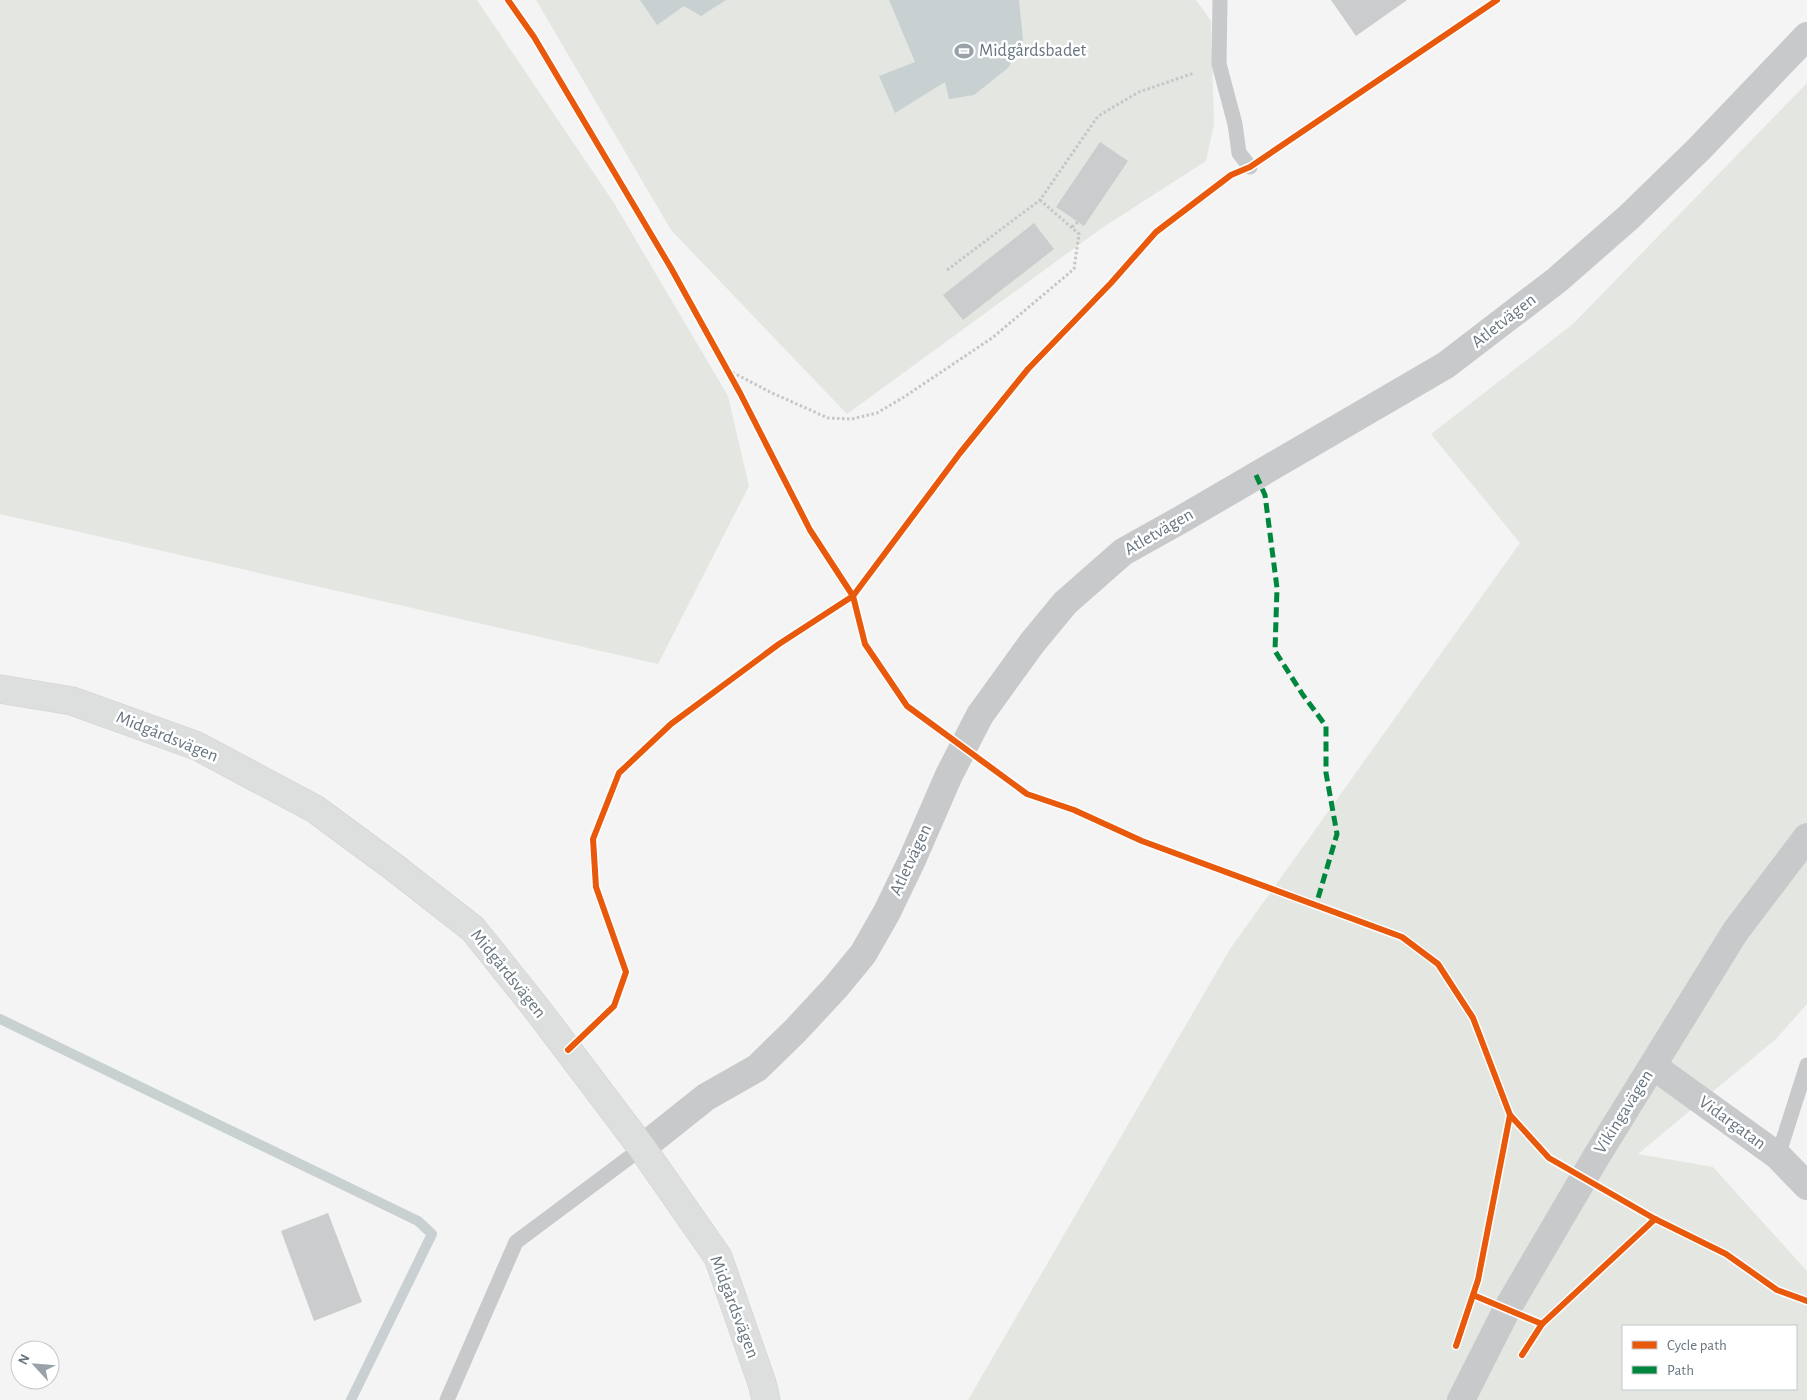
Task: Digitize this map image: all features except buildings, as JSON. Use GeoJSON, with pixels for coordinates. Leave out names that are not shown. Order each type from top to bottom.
{"type":"FeatureCollection","features":[{"type":"Feature","properties":{"kind":"street","name":"Atletvägen"},"geometry":{"type":"LineString","coordinates":[[642,1148],[706,1097],[757,1068],[822,1002],[863,954],[891,904],[949,775],[980,715],[1032,643],[1065,603],[1122,552],[1182,520],[1446,366],[1557,280],[1629,217],[1699,149],[1807,36]]}},
{"type":"Feature","properties":{"kind":"street","name":"Midgårdsvägen"},"geometry":{"type":"LineString","coordinates":[[0,690],[72,701],[196,746],[316,809],[473,929],[537,1009],[642,1148],[718,1257],[762,1383],[766,1400]]}},
{"type":"Feature","properties":{"kind":"street","name":"Vikingavägen"},"geometry":{"type":"LineString","coordinates":[[1461,1400],[1512,1301],[1596,1158],[1735,932],[1807,837]]}},
{"type":"Feature","properties":{"kind":"street","name":"Vidargatan"},"geometry":{"type":"LineString","coordinates":[[1653,1066],[1778,1156],[1807,1186]]}},
{"type":"Feature","properties":{"kind":"lane"},"geometry":{"type":"LineString","coordinates":[[1220,0],[1219,64],[1235,124],[1239,154],[1250,167]]}},
{"type":"Feature","properties":{"kind":"lane"},"geometry":{"type":"LineString","coordinates":[[1778,1156],[1807,1065]]}},
{"type":"Feature","properties":{"kind":"lane"},"geometry":{"type":"LineString","coordinates":[[447,1400],[516,1242],[642,1148]]}},
{"type":"Feature","properties":{"kind":"path"},"geometry":{"type":"LineString","coordinates":[[947,270],[1040,200],[1098,116],[1139,92],[1219,64]]}},
{"type":"Feature","properties":{"kind":"path"},"geometry":{"type":"LineString","coordinates":[[728,370],[770,392],[828,418],[852,419],[877,413],[992,338],[1074,269],[1079,234],[1040,200]]}},
{"type":"Feature","properties":{"kind":"path"},"geometry":{"type":"LineString","coordinates":[[1072,227],[1078,222]]}},
{"type":"Feature","properties":{"kind":"path"},"geometry":{"type":"LineString","coordinates":[[723,361],[736,385]]}},
{"type":"Feature","properties":{"kind":"shaded area"},"geometry":{"type":"Polygon","coordinates":[[[0,0],[477,0],[614,203],[728,396],[749,486],[658,664],[0,514],[0,0]]]}},
{"type":"Feature","properties":{"kind":"shaded area","name":"Midgårdsbadet"},"geometry":{"type":"Polygon","coordinates":[[[536,0],[1196,0],[1211,21],[1214,124],[1206,161],[1102,228],[847,414],[671,230],[536,0]]]}},
{"type":"Feature","properties":{"kind":"shaded area"},"geometry":{"type":"Polygon","coordinates":[[[640,0],[726,0],[701,16],[684,6],[657,25],[640,0]]]}},
{"type":"Feature","properties":{"kind":"shaded area","name":"Midgårdsbadet"},"geometry":{"type":"Polygon","coordinates":[[[889,0],[1019,0],[1023,40],[1008,68],[974,95],[949,99],[945,82],[895,113],[879,76],[915,62],[889,0]]]}},
{"type":"Feature","properties":{"kind":"shaded area"},"geometry":{"type":"Polygon","coordinates":[[[1807,83],[1807,1004],[1777,1038],[1638,1154],[1713,1167],[1807,1271],[1807,1400],[968,1400],[1230,949],[1520,543],[1431,434],[1573,324],[1807,83]]]}},
{"type":"Feature","properties":{"kind":"waterway"},"geometry":{"type":"LineString","coordinates":[[0,1019],[418,1221],[432,1234],[351,1400]]}},
{"type":"Feature","properties":{"kind":"marked path"},"geometry":{"type":"LineString","coordinates":[[1256,475],[1265,495],[1277,588],[1275,651],[1303,695],[1326,726],[1326,773],[1337,834],[1316,905]]}},
{"type":"Feature","properties":{"kind":"cycle path"},"geometry":{"type":"LineString","coordinates":[[508,0],[534,37],[671,268],[740,393],[810,530],[853,596],[865,644],[907,706],[1027,794],[1074,810],[1142,841],[1402,937],[1438,964],[1473,1018],[1510,1115],[1478,1280],[1456,1346]]}},
{"type":"Feature","properties":{"kind":"cycle path"},"geometry":{"type":"LineString","coordinates":[[568,1050],[614,1006],[626,972],[596,887],[593,839],[619,773],[671,724],[779,644],[853,596],[960,453],[1028,369],[1111,283],[1156,232],[1231,175],[1250,167],[1497,0]]}},
{"type":"Feature","properties":{"kind":"cycle path"},"geometry":{"type":"LineString","coordinates":[[1510,1115],[1549,1158],[1655,1219],[1542,1324],[1522,1355]]}},
{"type":"Feature","properties":{"kind":"cycle path"},"geometry":{"type":"LineString","coordinates":[[1655,1219],[1726,1254],[1777,1290],[1807,1301]]}},
{"type":"Feature","properties":{"kind":"cycle path"},"geometry":{"type":"LineString","coordinates":[[1473,1295],[1542,1324]]}},
{"type":"Feature","properties":{"kind":"place","name":"Midgårdsbadet"},"geometry":{"type":"Point","coordinates":[964,51]}}]}
